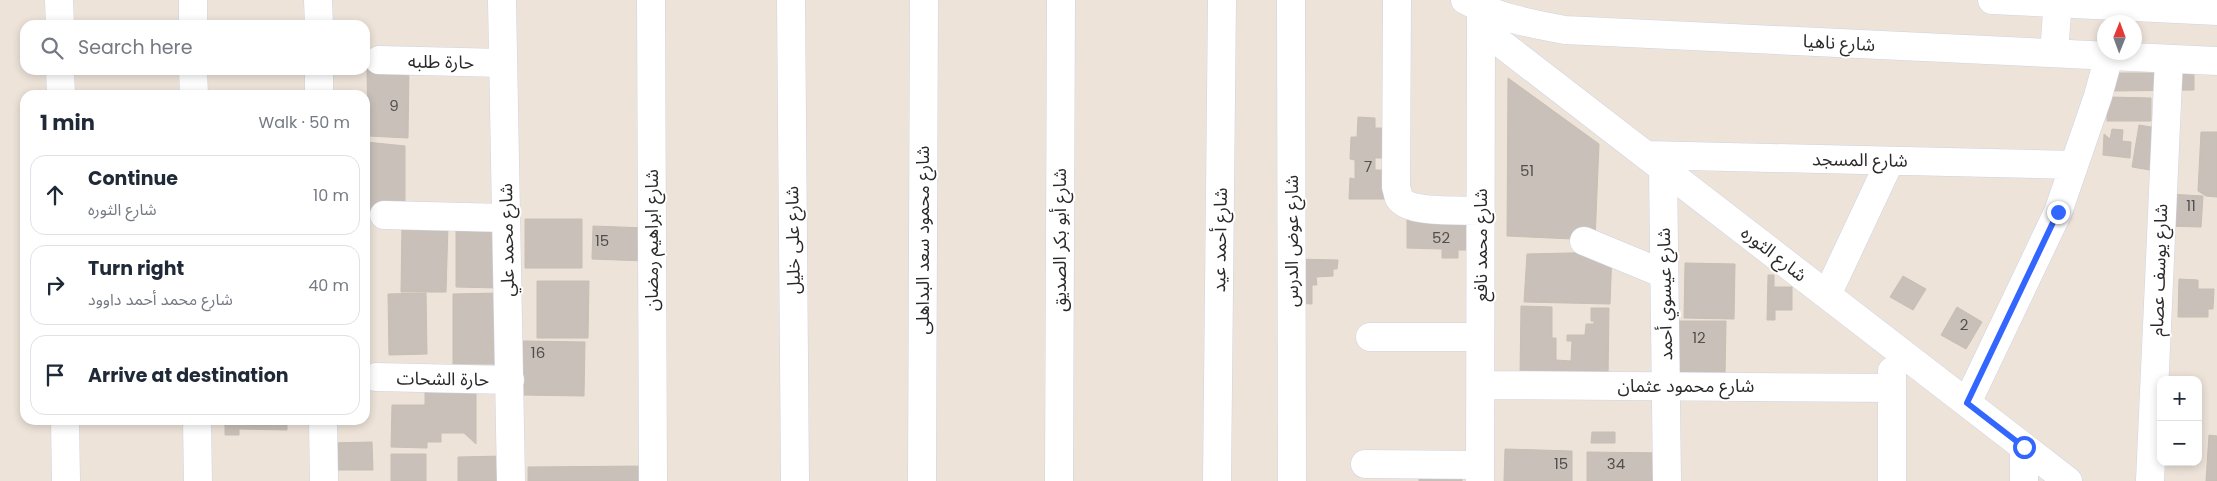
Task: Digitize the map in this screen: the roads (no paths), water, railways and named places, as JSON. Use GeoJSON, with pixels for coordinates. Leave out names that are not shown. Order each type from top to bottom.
{"type":"FeatureCollection","features":[{"type":"Feature","properties":{"kind":"street"},"geometry":{"type":"LineString","coordinates":[[59,0],[60,20]]}},
{"type":"Feature","properties":{"kind":"street"},"geometry":{"type":"LineString","coordinates":[[193,0],[193,20]]}},
{"type":"Feature","properties":{"kind":"street"},"geometry":{"type":"LineString","coordinates":[[318,0],[319,20]]}},
{"type":"Feature","properties":{"kind":"street","name":"شارع محمد علي"},"geometry":{"type":"LineString","coordinates":[[502,0],[511,481]]}},
{"type":"Feature","properties":{"kind":"street","name":"شارع ابراهيم رمضان"},"geometry":{"type":"LineString","coordinates":[[651,0],[653,481]]}},
{"type":"Feature","properties":{"kind":"street","name":"شارع على خليل"},"geometry":{"type":"LineString","coordinates":[[790,0],[795,481]]}},
{"type":"Feature","properties":{"kind":"street","name":"شارع محمود سعد البداهلى"},"geometry":{"type":"LineString","coordinates":[[922,481],[924,0]]}},
{"type":"Feature","properties":{"kind":"street","name":"شارع أبو بكر الصديق"},"geometry":{"type":"LineString","coordinates":[[1058,481],[1061,0]]}},
{"type":"Feature","properties":{"kind":"street","name":"شارع أحمد عيد"},"geometry":{"type":"LineString","coordinates":[[1218,481],[1222,0]]}},
{"type":"Feature","properties":{"kind":"street","name":"شارع عوض الدرس"},"geometry":{"type":"LineString","coordinates":[[1291,0],[1292,481]]}},
{"type":"Feature","properties":{"kind":"street"},"geometry":{"type":"LineString","coordinates":[[1397,0],[1396,187],[1400,198],[1407,205],[1419,208],[1481,211]]}},
{"type":"Feature","properties":{"kind":"street"},"geometry":{"type":"LineString","coordinates":[[1992,0],[2217,11]]}},
{"type":"Feature","properties":{"kind":"street"},"geometry":{"type":"LineString","coordinates":[[2054,53],[2058,2]]}},
{"type":"Feature","properties":{"kind":"street","name":"شارع محمد نافع"},"geometry":{"type":"LineString","coordinates":[[1478,9],[1481,211],[1480,473]]}},
{"type":"Feature","properties":{"kind":"street","name":"شارع ناهيا"},"geometry":{"type":"LineString","coordinates":[[1478,9],[1528,23],[1565,30],[2097,55]]}},
{"type":"Feature","properties":{"kind":"street","name":"شارع الثوره"},"geometry":{"type":"LineString","coordinates":[[1478,9],[1655,161],[2068,481]]}},
{"type":"Feature","properties":{"kind":"street","name":"شارع ناهيا"},"geometry":{"type":"LineString","coordinates":[[2142,58],[2217,61]]}},
{"type":"Feature","properties":{"kind":"street","name":"شارع يوسف عصام"},"geometry":{"type":"LineString","coordinates":[[2150,481],[2168,59]]}},
{"type":"Feature","properties":{"kind":"street","name":"حارة طلبه"},"geometry":{"type":"LineString","coordinates":[[379,60],[503,63]]}},
{"type":"Feature","properties":{"kind":"street"},"geometry":{"type":"LineString","coordinates":[[1967,403],[2058,212],[2098,96],[2108,60]]}},
{"type":"Feature","properties":{"kind":"street"},"geometry":{"type":"LineString","coordinates":[[60,75],[61,90]]}},
{"type":"Feature","properties":{"kind":"street"},"geometry":{"type":"LineString","coordinates":[[193,75],[194,90]]}},
{"type":"Feature","properties":{"kind":"street"},"geometry":{"type":"LineString","coordinates":[[319,75],[319,90]]}},
{"type":"Feature","properties":{"kind":"street","name":"شارع المسجد"},"geometry":{"type":"LineString","coordinates":[[1655,161],[1890,161],[2074,165]]}},
{"type":"Feature","properties":{"kind":"street","name":"شارع عيسوي أحمد"},"geometry":{"type":"LineString","coordinates":[[1655,161],[1664,274],[1667,481]]}},
{"type":"Feature","properties":{"kind":"street"},"geometry":{"type":"LineString","coordinates":[[1827,295],[1890,161]]}},
{"type":"Feature","properties":{"kind":"street"},"geometry":{"type":"LineString","coordinates":[[384,215],[506,218]]}},
{"type":"Feature","properties":{"kind":"street"},"geometry":{"type":"LineString","coordinates":[[1584,241],[1664,274]]}},
{"type":"Feature","properties":{"kind":"street"},"geometry":{"type":"LineString","coordinates":[[1370,338],[1480,337]]}},
{"type":"Feature","properties":{"kind":"street"},"geometry":{"type":"LineString","coordinates":[[1891,344],[1892,481]]}},
{"type":"Feature","properties":{"kind":"street","name":"حارة الشحات"},"geometry":{"type":"LineString","coordinates":[[376,377],[510,380]]}},
{"type":"Feature","properties":{"kind":"street","name":"شارع محمود عثمان"},"geometry":{"type":"LineString","coordinates":[[1480,385],[1892,388]]}},
{"type":"Feature","properties":{"kind":"street"},"geometry":{"type":"LineString","coordinates":[[65,425],[66,481]]}},
{"type":"Feature","properties":{"kind":"street"},"geometry":{"type":"LineString","coordinates":[[197,425],[198,481]]}},
{"type":"Feature","properties":{"kind":"street"},"geometry":{"type":"LineString","coordinates":[[323,425],[324,481]]}},
{"type":"Feature","properties":{"kind":"street"},"geometry":{"type":"LineString","coordinates":[[2024,447],[2024,481]]}},
{"type":"Feature","properties":{"kind":"street"},"geometry":{"type":"LineString","coordinates":[[1365,464],[1480,473]]}}]}
